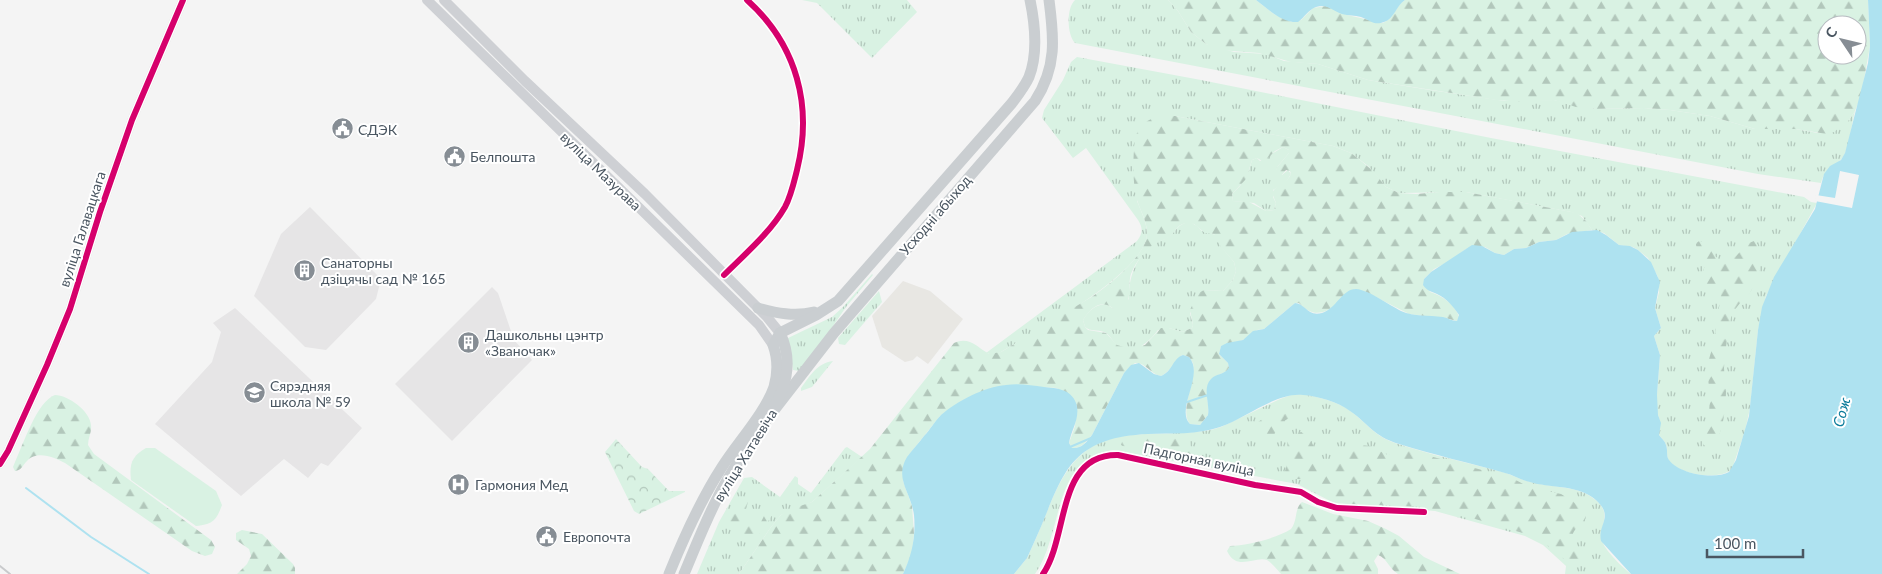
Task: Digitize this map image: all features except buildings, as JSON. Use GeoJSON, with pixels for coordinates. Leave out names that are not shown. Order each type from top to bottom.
{"type":"FeatureCollection","features":[{"type":"Feature","properties":{"kind":"main road","name":"вуліца Мазурава"},"geometry":{"type":"LineString","coordinates":[[427,0],[758,324],[773,345]]}},
{"type":"Feature","properties":{"kind":"main road","name":"вуліца Мазурава"},"geometry":{"type":"LineString","coordinates":[[444,0],[645,194],[758,308],[780,333]]}},
{"type":"Feature","properties":{"kind":"main road","name":"Усходні абыход"},"geometry":{"type":"LineString","coordinates":[[780,333],[825,310],[845,293],[1012,103],[1029,77],[1033,62],[1033,16],[1030,0]]}},
{"type":"Feature","properties":{"kind":"main road","name":"Усходні абыход"},"geometry":{"type":"LineString","coordinates":[[772,413],[828,339],[1012,128],[1040,93],[1052,64],[1054,47],[1049,0]]}},
{"type":"Feature","properties":{"kind":"main road"},"geometry":{"type":"LineString","coordinates":[[878,255],[891,266]]}},
{"type":"Feature","properties":{"kind":"main road"},"geometry":{"type":"LineString","coordinates":[[715,284],[724,275]]}},
{"type":"Feature","properties":{"kind":"main road"},"geometry":{"type":"LineString","coordinates":[[758,308],[793,314],[825,310]]}},
{"type":"Feature","properties":{"kind":"main road"},"geometry":{"type":"LineString","coordinates":[[773,345],[780,333]]}},
{"type":"Feature","properties":{"kind":"main road","name":"вуліца Хатаевіча"},"geometry":{"type":"LineString","coordinates":[[684,574],[718,497],[741,458],[772,413],[782,391],[787,373],[786,352],[780,333]]}},
{"type":"Feature","properties":{"kind":"main road","name":"вуліца Хатаевіча"},"geometry":{"type":"LineString","coordinates":[[668,574],[695,513],[709,488],[770,395],[777,371],[773,345]]}},
{"type":"Feature","properties":{"kind":"street","name":"вуліца Галавацкага"},"geometry":{"type":"LineString","coordinates":[[0,464],[8,451],[43,374],[70,309],[100,212],[132,120],[183,0]]}},
{"type":"Feature","properties":{"kind":"street"},"geometry":{"type":"LineString","coordinates":[[724,275],[765,233],[783,210],[793,186],[802,148],[802,109],[792,60],[776,30],[747,0]]}},
{"type":"Feature","properties":{"kind":"street","name":"Падгорная вуліца"},"geometry":{"type":"LineString","coordinates":[[1043,574],[1054,551],[1072,485],[1086,465],[1104,454],[1118,455],[1255,485],[1301,492],[1318,502],[1337,508],[1424,512]]}},
{"type":"Feature","properties":{"kind":"shaded area"},"geometry":{"type":"Polygon","coordinates":[[[310,207],[381,279],[376,299],[326,350],[305,347],[254,296],[281,234],[310,207]]]}},
{"type":"Feature","properties":{"kind":"shaded area"},"geometry":{"type":"Polygon","coordinates":[[[903,281],[930,291],[963,319],[928,364],[917,356],[913,360],[905,362],[882,347],[872,316],[903,281]]]}},
{"type":"Feature","properties":{"kind":"shaded area"},"geometry":{"type":"Polygon","coordinates":[[[492,287],[498,293],[514,340],[532,360],[452,441],[395,384],[492,287]]]}},
{"type":"Feature","properties":{"kind":"shaded area","name":"Сярэдняя школа № 59"},"geometry":{"type":"Polygon","coordinates":[[[235,308],[362,428],[328,466],[321,463],[308,478],[284,459],[241,496],[155,424],[212,362],[221,332],[213,323],[235,308]]]}},
{"type":"Feature","properties":{"kind":"green space"},"geometry":{"type":"Polygon","coordinates":[[[802,0],[907,0],[917,12],[872,58],[817,3],[802,0]]]}},
{"type":"Feature","properties":{"kind":"green space"},"geometry":{"type":"Polygon","coordinates":[[[1075,0],[1168,0],[1178,11],[1191,32],[1206,44],[1234,52],[1266,54],[1284,61],[1318,64],[1368,80],[1505,101],[1554,100],[1597,109],[1644,108],[1670,110],[1710,116],[1755,129],[1795,129],[1818,133],[1849,120],[1855,111],[1845,153],[1840,161],[1825,174],[1821,183],[1758,174],[1075,43],[1070,34],[1069,15],[1075,0]]]}},
{"type":"Feature","properties":{"kind":"green space"},"geometry":{"type":"Polygon","coordinates":[[[1168,0],[1256,0],[1274,14],[1292,22],[1301,20],[1313,8],[1326,6],[1347,15],[1383,23],[1390,18],[1405,0],[1868,0],[1870,46],[1867,63],[1867,15],[1817,15],[1817,65],[1867,65],[1861,96],[1855,111],[1849,120],[1834,132],[1827,134],[1795,129],[1755,129],[1710,116],[1670,110],[1644,108],[1597,109],[1576,107],[1554,100],[1522,102],[1496,100],[1368,80],[1318,64],[1291,62],[1259,53],[1219,50],[1206,44],[1191,32],[1178,11],[1168,0]]]}},
{"type":"Feature","properties":{"kind":"green space"},"geometry":{"type":"Polygon","coordinates":[[[1077,57],[1804,197],[1811,202],[1817,203],[1766,296],[1758,330],[1750,408],[1745,431],[1732,469],[1718,475],[1700,475],[1674,466],[1668,459],[1666,444],[1659,435],[1660,421],[1657,412],[1660,355],[1654,336],[1661,328],[1655,308],[1659,292],[1658,277],[1648,258],[1638,250],[1633,247],[1619,245],[1604,233],[1592,230],[1582,216],[1571,212],[1466,192],[1399,193],[1386,187],[1368,166],[1351,153],[1333,146],[1175,116],[1137,201],[1147,230],[1142,250],[1109,284],[1086,300],[1001,352],[993,355],[986,353],[1137,241],[1141,233],[1141,226],[1138,220],[1086,148],[1073,158],[1042,118],[1044,110],[1063,80],[1071,62],[1077,57]]]}},
{"type":"Feature","properties":{"kind":"green space"},"geometry":{"type":"Polygon","coordinates":[[[1175,116],[1333,146],[1351,153],[1373,171],[1386,187],[1399,193],[1466,192],[1577,213],[1592,230],[1567,234],[1556,240],[1539,242],[1526,248],[1514,249],[1504,255],[1495,253],[1485,247],[1466,249],[1450,261],[1434,269],[1424,279],[1430,292],[1439,295],[1455,308],[1459,317],[1457,321],[1441,317],[1409,314],[1366,292],[1355,289],[1335,306],[1321,312],[1307,310],[1299,303],[1295,303],[1264,329],[1257,330],[1243,340],[1221,346],[1219,354],[1228,363],[1229,368],[1215,377],[1208,385],[1208,415],[1200,425],[1190,424],[1187,419],[1186,412],[1193,363],[1189,357],[1182,355],[1161,376],[1142,364],[1135,363],[1124,373],[1092,435],[1083,444],[1075,448],[1072,448],[1069,443],[1075,426],[1077,406],[1057,388],[1007,385],[990,389],[962,401],[940,416],[908,456],[903,481],[912,506],[914,534],[912,554],[903,574],[739,574],[781,515],[791,509],[812,502],[870,449],[954,343],[959,341],[969,342],[989,354],[1001,352],[1093,296],[1126,268],[1141,250],[1147,233],[1134,185],[1133,161],[1135,138],[1144,124],[1155,117],[1175,116]],[[1283,147],[1275,151],[1264,162],[1257,158],[1252,160],[1246,179],[1232,194],[1233,201],[1249,202],[1266,211],[1274,210],[1276,203],[1272,193],[1291,174],[1290,171],[1286,170],[1280,177],[1274,174],[1289,153],[1289,150],[1283,147]],[[1186,223],[1178,227],[1169,237],[1151,247],[1138,261],[1131,274],[1128,301],[1123,309],[1118,312],[1107,305],[1096,306],[1083,320],[1088,330],[1106,333],[1117,345],[1127,348],[1145,345],[1161,328],[1182,332],[1192,328],[1190,310],[1197,294],[1204,290],[1223,291],[1233,280],[1236,271],[1234,262],[1221,247],[1214,234],[1205,233],[1194,224],[1186,223]]]}},
{"type":"Feature","properties":{"kind":"green space"},"geometry":{"type":"Polygon","coordinates":[[[1283,147],[1289,150],[1289,153],[1278,166],[1275,174],[1282,175],[1288,170],[1291,174],[1286,182],[1273,190],[1273,197],[1276,203],[1274,210],[1266,211],[1254,203],[1233,201],[1232,194],[1240,186],[1252,160],[1257,158],[1260,161],[1283,147]]]}},
{"type":"Feature","properties":{"kind":"green space"},"geometry":{"type":"Polygon","coordinates":[[[1190,222],[1202,231],[1217,236],[1224,250],[1234,262],[1236,271],[1233,280],[1223,291],[1204,290],[1190,313],[1192,328],[1182,332],[1169,328],[1158,330],[1141,346],[1124,349],[1118,346],[1106,333],[1085,327],[1083,320],[1093,309],[1106,304],[1114,309],[1129,299],[1130,283],[1134,268],[1142,255],[1154,244],[1171,235],[1180,226],[1190,222]]]}},
{"type":"Feature","properties":{"kind":"green space"},"geometry":{"type":"Polygon","coordinates":[[[1699,241],[1706,242],[1720,260],[1732,259],[1745,246],[1754,241],[1760,249],[1760,268],[1755,284],[1749,294],[1737,306],[1730,322],[1724,368],[1726,388],[1724,413],[1721,431],[1710,448],[1704,445],[1702,437],[1709,412],[1710,399],[1707,366],[1714,342],[1721,294],[1718,285],[1713,284],[1705,288],[1702,285],[1701,278],[1705,261],[1696,247],[1699,241]]]}},
{"type":"Feature","properties":{"kind":"green space"},"geometry":{"type":"Polygon","coordinates":[[[872,274],[846,307],[805,367],[799,371],[793,370],[788,338],[832,317],[872,274]]]}},
{"type":"Feature","properties":{"kind":"green space"},"geometry":{"type":"Polygon","coordinates":[[[879,291],[882,302],[845,345],[839,344],[838,338],[879,291]]]}},
{"type":"Feature","properties":{"kind":"green space"},"geometry":{"type":"Polygon","coordinates":[[[833,361],[812,387],[801,391],[801,388],[818,367],[833,361]]]}},
{"type":"Feature","properties":{"kind":"green space"},"geometry":{"type":"Polygon","coordinates":[[[1302,394],[1327,400],[1344,407],[1376,433],[1395,443],[1506,473],[1538,484],[1577,490],[1590,496],[1598,502],[1604,513],[1603,543],[1615,559],[1631,574],[1565,574],[1566,566],[1543,545],[1525,536],[1435,511],[1334,503],[1297,484],[1114,450],[1094,456],[1079,467],[1069,482],[1062,499],[1051,538],[1035,574],[1014,574],[1027,558],[1063,477],[1087,450],[1103,441],[1123,436],[1211,430],[1280,399],[1302,394]]]}},
{"type":"Feature","properties":{"kind":"green space"},"geometry":{"type":"Polygon","coordinates":[[[55,395],[72,401],[87,414],[91,428],[88,445],[94,454],[211,540],[215,547],[212,554],[205,556],[192,551],[65,463],[56,459],[41,455],[36,456],[27,461],[21,469],[15,471],[13,467],[31,424],[42,406],[55,395]]]}},
{"type":"Feature","properties":{"kind":"green space"},"geometry":{"type":"Polygon","coordinates":[[[1282,406],[1293,408],[1293,414],[1280,425],[1272,437],[1269,439],[1261,438],[1257,430],[1258,422],[1282,406]]]}},
{"type":"Feature","properties":{"kind":"green space"},"geometry":{"type":"Polygon","coordinates":[[[1301,432],[1308,435],[1318,455],[1320,468],[1325,473],[1329,471],[1334,461],[1360,445],[1370,446],[1388,455],[1407,450],[1512,478],[1529,487],[1561,494],[1573,501],[1586,516],[1584,523],[1573,534],[1574,542],[1582,556],[1581,565],[1572,566],[1546,544],[1533,536],[1455,513],[1423,507],[1347,504],[1327,499],[1310,483],[1303,479],[1292,479],[1286,474],[1285,471],[1289,458],[1287,442],[1301,432]]]}},
{"type":"Feature","properties":{"kind":"green space"},"geometry":{"type":"Polygon","coordinates":[[[1182,435],[1190,440],[1191,449],[1200,457],[1198,462],[1127,448],[1121,445],[1123,439],[1129,437],[1182,435]]]}},
{"type":"Feature","properties":{"kind":"green space"},"geometry":{"type":"Polygon","coordinates":[[[616,439],[642,467],[648,469],[669,491],[685,492],[639,514],[634,511],[605,452],[616,439]]]}},
{"type":"Feature","properties":{"kind":"green space"},"geometry":{"type":"Polygon","coordinates":[[[847,447],[862,457],[812,502],[781,515],[739,574],[697,574],[719,522],[744,478],[752,477],[780,497],[795,476],[798,478],[798,484],[811,493],[847,447]]]}},
{"type":"Feature","properties":{"kind":"green space"},"geometry":{"type":"Polygon","coordinates":[[[146,448],[155,448],[216,491],[222,505],[213,521],[196,526],[131,480],[132,461],[137,454],[146,448]]]}},
{"type":"Feature","properties":{"kind":"green space"},"geometry":{"type":"Polygon","coordinates":[[[743,498],[748,502],[746,509],[752,514],[750,522],[753,526],[760,524],[766,512],[772,514],[761,533],[753,540],[737,538],[727,522],[734,504],[743,498]]]}},
{"type":"Feature","properties":{"kind":"green space"},"geometry":{"type":"Polygon","coordinates":[[[1302,502],[1333,514],[1368,521],[1386,529],[1399,536],[1424,557],[1460,574],[1398,574],[1378,555],[1374,561],[1378,574],[1281,574],[1267,560],[1241,562],[1231,557],[1227,551],[1230,546],[1261,541],[1291,529],[1302,502]]]}},
{"type":"Feature","properties":{"kind":"green space"},"geometry":{"type":"Polygon","coordinates":[[[242,530],[262,534],[293,564],[295,574],[237,574],[247,564],[251,556],[249,549],[236,540],[236,533],[242,530]]]}},
{"type":"Feature","properties":{"kind":"water"},"geometry":{"type":"Polygon","coordinates":[[[1256,0],[1405,0],[1390,18],[1384,22],[1377,23],[1359,16],[1342,14],[1323,6],[1313,8],[1298,22],[1292,22],[1276,15],[1256,0]]]}},
{"type":"Feature","properties":{"kind":"water","name":"Сож"},"geometry":{"type":"Polygon","coordinates":[[[1868,0],[1882,0],[1882,574],[1631,574],[1601,541],[1600,535],[1605,515],[1603,509],[1592,497],[1585,493],[1578,490],[1537,484],[1505,473],[1390,441],[1377,434],[1357,416],[1334,402],[1321,398],[1293,395],[1271,402],[1230,423],[1211,430],[1120,437],[1098,444],[1082,454],[1069,467],[1027,558],[1014,574],[903,574],[913,545],[914,515],[904,486],[903,465],[909,454],[941,415],[971,396],[998,386],[1015,384],[1063,390],[1074,398],[1076,403],[1077,418],[1069,443],[1072,448],[1078,448],[1092,435],[1124,373],[1131,365],[1139,363],[1154,374],[1161,376],[1183,355],[1189,357],[1193,364],[1194,373],[1187,401],[1186,418],[1190,424],[1200,425],[1208,415],[1208,383],[1213,377],[1225,372],[1229,368],[1228,363],[1219,354],[1221,346],[1243,340],[1253,331],[1264,329],[1295,303],[1310,312],[1322,313],[1331,308],[1347,292],[1356,289],[1373,295],[1406,313],[1443,317],[1457,321],[1459,315],[1450,303],[1423,285],[1424,279],[1431,272],[1472,245],[1482,246],[1495,253],[1504,255],[1514,249],[1526,248],[1539,242],[1556,240],[1572,232],[1597,230],[1619,245],[1630,246],[1638,250],[1651,262],[1660,282],[1655,308],[1661,328],[1654,336],[1660,355],[1657,395],[1658,415],[1661,423],[1659,435],[1666,444],[1669,460],[1681,469],[1706,475],[1729,472],[1736,460],[1749,416],[1762,307],[1774,277],[1815,209],[1824,174],[1830,166],[1841,160],[1845,153],[1868,63],[1870,46],[1868,0]]]}},
{"type":"Feature","properties":{"kind":"pier"},"geometry":{"type":"Polygon","coordinates":[[[1840,171],[1859,175],[1852,208],[1815,201],[1816,195],[1835,198],[1840,171]]]}},
{"type":"Feature","properties":{"kind":"waterway"},"geometry":{"type":"LineString","coordinates":[[1187,402],[1208,395]]}},
{"type":"Feature","properties":{"kind":"waterway"},"geometry":{"type":"LineString","coordinates":[[1070,447],[1091,438]]}},
{"type":"Feature","properties":{"kind":"waterway"},"geometry":{"type":"LineString","coordinates":[[26,488],[91,537],[149,574]]}},
{"type":"Feature","properties":{"kind":"railway"},"geometry":{"type":"LineString","coordinates":[[0,566],[10,574]]}},
{"type":"Feature","properties":{"kind":"cycle path"},"geometry":{"type":"LineString","coordinates":[[0,464],[8,451],[47,365],[70,309],[100,212],[132,120],[183,0]]}},
{"type":"Feature","properties":{"kind":"cycle path"},"geometry":{"type":"LineString","coordinates":[[724,275],[765,234],[785,207],[797,170],[803,123],[797,78],[789,57],[778,37],[747,0]]}},
{"type":"Feature","properties":{"kind":"cycle path"},"geometry":{"type":"LineString","coordinates":[[1043,574],[1051,558],[1074,482],[1084,468],[1098,458],[1118,455],[1255,485],[1301,492],[1318,502],[1337,508],[1424,512]]}},
{"type":"Feature","properties":{"kind":"place","name":"СДЭК"},"geometry":{"type":"Point","coordinates":[342,129]}},
{"type":"Feature","properties":{"kind":"place","name":"Белпошта"},"geometry":{"type":"Point","coordinates":[454,156]}},
{"type":"Feature","properties":{"kind":"place","name":"Санаторны дзіцячы сад № 165"},"geometry":{"type":"Point","coordinates":[305,270]}},
{"type":"Feature","properties":{"kind":"place","name":"Дашкольны цэнтр «Званочак»"},"geometry":{"type":"Point","coordinates":[469,342]}},
{"type":"Feature","properties":{"kind":"place","name":"Сярэдняя школа № 59"},"geometry":{"type":"Point","coordinates":[254,393]}},
{"type":"Feature","properties":{"kind":"place","name":"Гармония Мед"},"geometry":{"type":"Point","coordinates":[459,484]}},
{"type":"Feature","properties":{"kind":"place","name":"Европочта"},"geometry":{"type":"Point","coordinates":[547,536]}}]}
